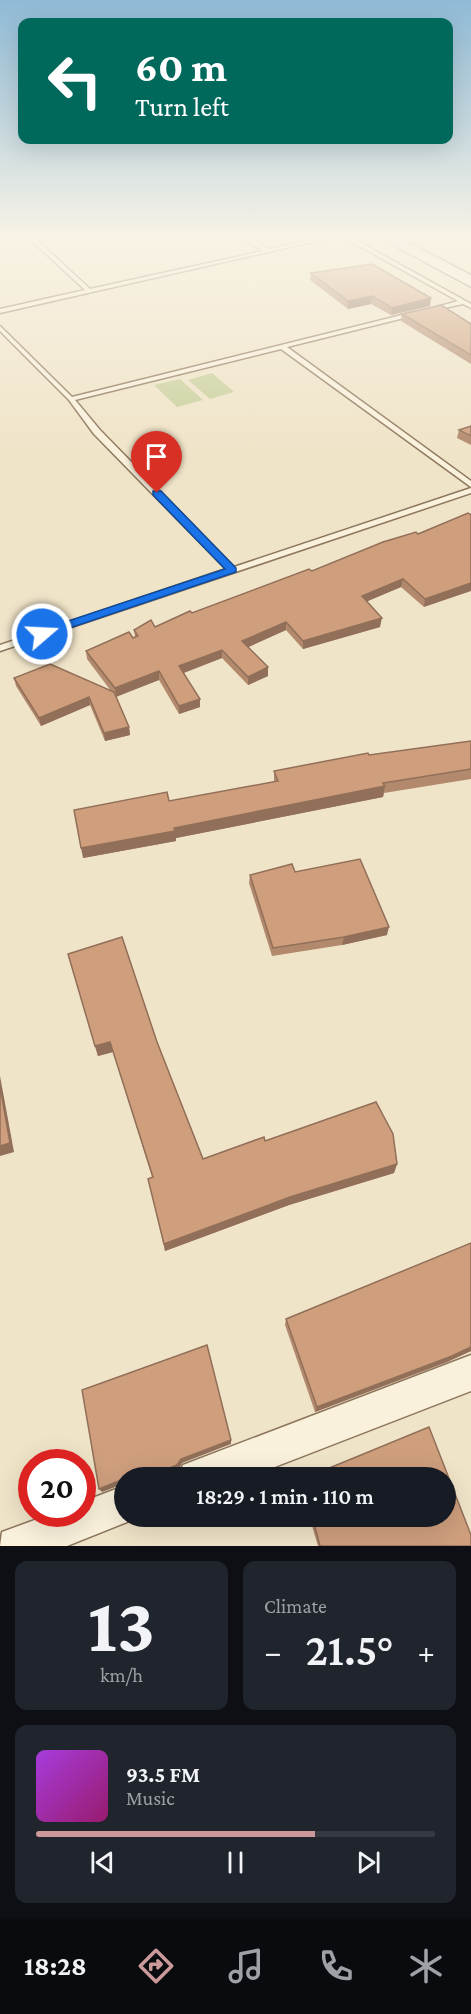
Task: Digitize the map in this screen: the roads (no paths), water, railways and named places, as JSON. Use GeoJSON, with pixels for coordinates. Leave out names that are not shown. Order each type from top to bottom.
{"type":"FeatureCollection","features":[{"type":"Feature","properties":{"kind":"street"},"geometry":{"type":"LineString","coordinates":[[225,1467],[471,1373]]}},
{"type":"Feature","properties":{"kind":"street"},"geometry":{"type":"LineString","coordinates":[[16,1546],[114,1509]]}},
{"type":"Feature","properties":{"kind":"lane"},"geometry":{"type":"LineString","coordinates":[[71,399],[418,313]]}},
{"type":"Feature","properties":{"kind":"lane"},"geometry":{"type":"LineString","coordinates":[[0,328],[71,399],[97,432],[232,570]]}},
{"type":"Feature","properties":{"kind":"lane"},"geometry":{"type":"LineString","coordinates":[[281,346],[471,485]]}},
{"type":"Feature","properties":{"kind":"lane"},"geometry":{"type":"LineString","coordinates":[[0,648],[471,490]]}}]}
